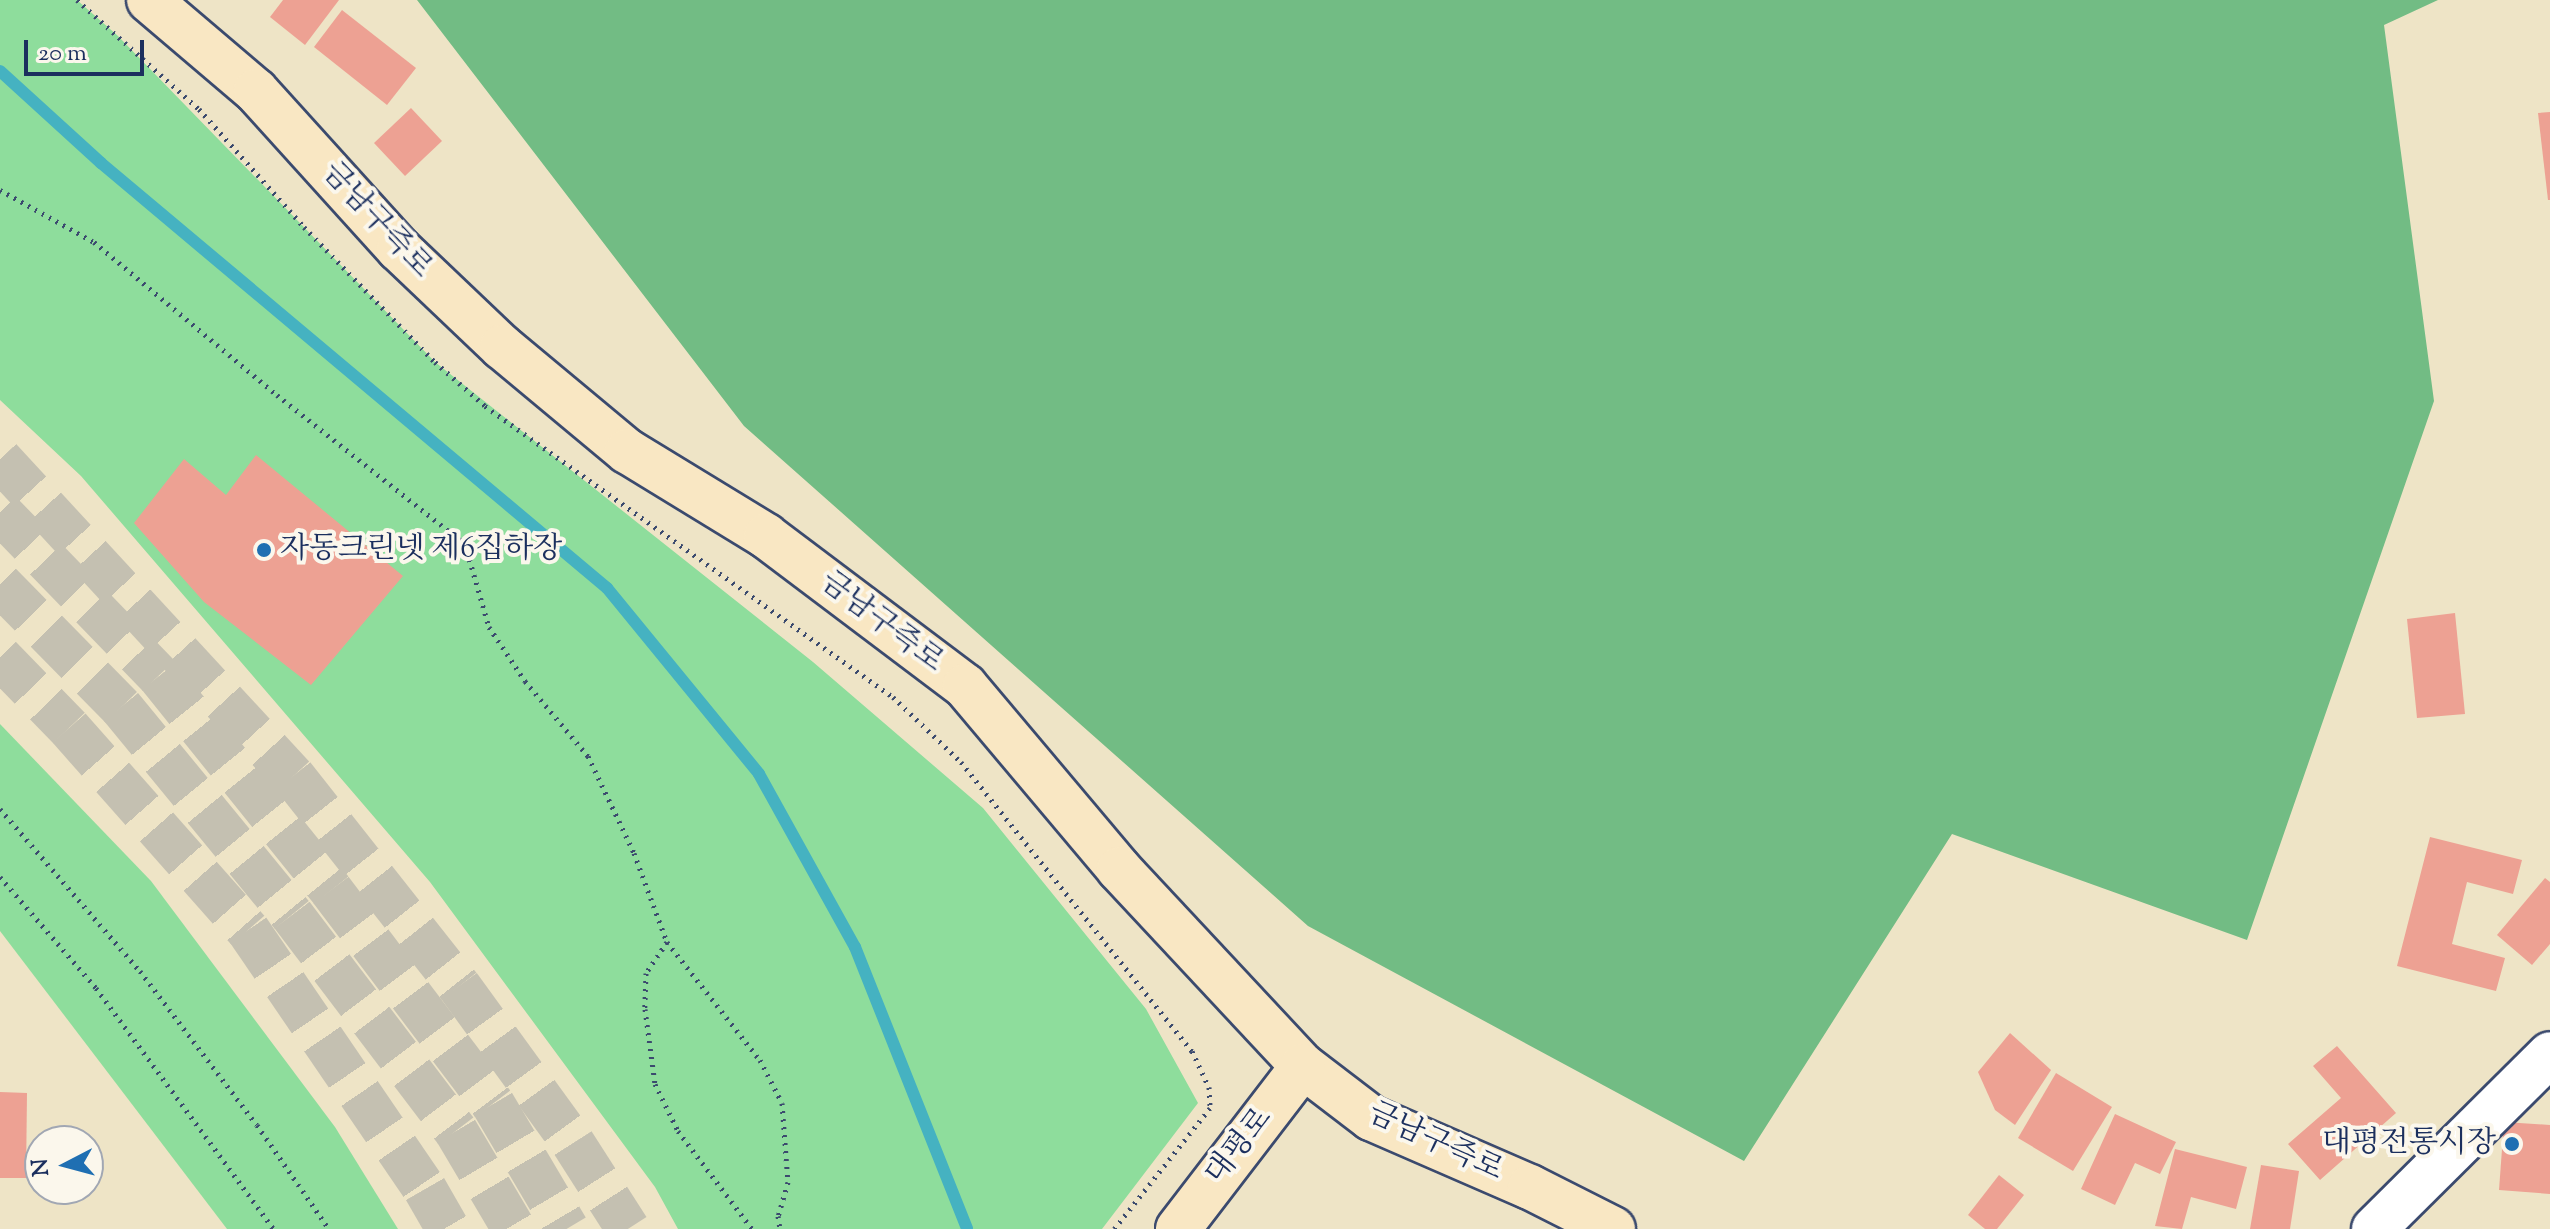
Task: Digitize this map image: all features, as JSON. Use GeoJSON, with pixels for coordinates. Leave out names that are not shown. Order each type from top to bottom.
{"type":"FeatureCollection","features":[{"type":"Feature","properties":{"kind":"main road","name":"금남구즉로"},"geometry":{"type":"LineString","coordinates":[[149,0],[256,91],[399,249],[502,347],[627,451],[766,536],[965,686],[1119,869],[1303,1066],[1371,1118],[1530,1187],[1613,1229]]}},
{"type":"Feature","properties":{"kind":"main road","name":"대평로"},"geometry":{"type":"LineString","coordinates":[[1178,1229],[1303,1066]]}},
{"type":"Feature","properties":{"kind":"street"},"geometry":{"type":"LineString","coordinates":[[2374,1229],[2550,1054]]}},
{"type":"Feature","properties":{"kind":"path"},"geometry":{"type":"LineString","coordinates":[[77,0],[199,109],[304,227],[435,362],[485,406],[893,697],[961,762],[1192,1051],[1209,1087],[1210,1108],[1114,1229]]}},
{"type":"Feature","properties":{"kind":"path"},"geometry":{"type":"LineString","coordinates":[[0,190],[94,242],[277,395],[465,544],[489,627],[525,681],[588,756],[634,853],[667,942],[760,1060],[782,1103],[788,1182],[778,1216],[780,1229]]}},
{"type":"Feature","properties":{"kind":"path"},"geometry":{"type":"LineString","coordinates":[[0,809],[140,971],[257,1125],[329,1229]]}},
{"type":"Feature","properties":{"kind":"path"},"geometry":{"type":"LineString","coordinates":[[0,877],[96,988],[274,1229]]}},
{"type":"Feature","properties":{"kind":"path"},"geometry":{"type":"LineString","coordinates":[[667,942],[646,973],[645,1009],[655,1084],[678,1131],[752,1229]]}},
{"type":"Feature","properties":{"kind":"green space"},"geometry":{"type":"Polygon","coordinates":[[[0,0],[77,0],[118,36],[435,362],[813,662],[983,808],[1146,1009],[1198,1103],[1102,1229],[678,1229],[655,1187],[430,882],[81,476],[0,400],[0,0]]]}},
{"type":"Feature","properties":{"kind":"green space"},"geometry":{"type":"Polygon","coordinates":[[[417,0],[2438,0],[2384,25],[2434,401],[2247,940],[1952,834],[1744,1161],[1308,926],[744,426],[417,0]]]}},
{"type":"Feature","properties":{"kind":"green space"},"geometry":{"type":"Polygon","coordinates":[[[0,724],[151,881],[335,1127],[398,1229],[227,1229],[0,931],[0,724]]]}},
{"type":"Feature","properties":{"kind":"building"},"geometry":{"type":"Polygon","coordinates":[[[283,0],[339,0],[305,45],[270,17],[283,0]]]}},
{"type":"Feature","properties":{"kind":"building"},"geometry":{"type":"Polygon","coordinates":[[[342,10],[416,68],[387,105],[314,47],[342,10]]]}},
{"type":"Feature","properties":{"kind":"building"},"geometry":{"type":"Polygon","coordinates":[[[411,108],[442,141],[405,176],[374,143],[411,108]]]}},
{"type":"Feature","properties":{"kind":"building"},"geometry":{"type":"Polygon","coordinates":[[[2550,112],[2550,200],[2548,200],[2538,113],[2550,112]]]}},
{"type":"Feature","properties":{"kind":"building","name":"자동크린넷 제6집하장"},"geometry":{"type":"Polygon","coordinates":[[[256,455],[403,576],[311,685],[204,602],[134,523],[184,459],[226,495],[256,455]]]}},
{"type":"Feature","properties":{"kind":"building"},"geometry":{"type":"Polygon","coordinates":[[[2455,613],[2465,714],[2417,718],[2407,619],[2455,613]]]}},
{"type":"Feature","properties":{"kind":"building"},"geometry":{"type":"Polygon","coordinates":[[[2430,837],[2522,860],[2513,894],[2467,882],[2452,944],[2505,958],[2496,991],[2397,966],[2430,837]]]}},
{"type":"Feature","properties":{"kind":"building"},"geometry":{"type":"Polygon","coordinates":[[[2545,878],[2550,882],[2550,944],[2532,965],[2497,935],[2545,878]]]}},
{"type":"Feature","properties":{"kind":"building"},"geometry":{"type":"Polygon","coordinates":[[[2010,1033],[2051,1070],[2015,1125],[1995,1110],[1978,1072],[2010,1033]]]}},
{"type":"Feature","properties":{"kind":"building"},"geometry":{"type":"Polygon","coordinates":[[[2337,1046],[2396,1113],[2320,1180],[2288,1144],[2341,1098],[2313,1066],[2337,1046]]]}},
{"type":"Feature","properties":{"kind":"building"},"geometry":{"type":"Polygon","coordinates":[[[2056,1073],[2112,1107],[2073,1171],[2018,1138],[2056,1073]]]}},
{"type":"Feature","properties":{"kind":"building"},"geometry":{"type":"Polygon","coordinates":[[[0,1092],[27,1093],[24,1178],[0,1178],[0,1092]]]}},
{"type":"Feature","properties":{"kind":"building"},"geometry":{"type":"Polygon","coordinates":[[[2115,1114],[2176,1142],[2160,1174],[2135,1163],[2115,1205],[2081,1189],[2115,1114]]]}},
{"type":"Feature","properties":{"kind":"building"},"geometry":{"type":"Polygon","coordinates":[[[2504,1122],[2550,1125],[2550,1194],[2499,1190],[2504,1122]]]}},
{"type":"Feature","properties":{"kind":"building"},"geometry":{"type":"Polygon","coordinates":[[[2175,1149],[2247,1167],[2236,1209],[2191,1197],[2182,1229],[2155,1226],[2175,1149]]]}},
{"type":"Feature","properties":{"kind":"building"},"geometry":{"type":"Polygon","coordinates":[[[2261,1165],[2299,1171],[2290,1229],[2250,1229],[2261,1165]]]}},
{"type":"Feature","properties":{"kind":"building"},"geometry":{"type":"Polygon","coordinates":[[[1999,1175],[2024,1195],[1997,1229],[1985,1229],[1968,1215],[1999,1175]]]}},
{"type":"Feature","properties":{"kind":"waterway"},"geometry":{"type":"LineString","coordinates":[[0,71],[101,163],[607,588],[759,774],[855,947],[967,1229]]}},
{"type":"Feature","properties":{"kind":"tunnel"},"geometry":{"type":"LineString","coordinates":[[0,459],[293,776],[459,986],[573,1143],[628,1229]]}},
{"type":"Feature","properties":{"kind":"tunnel"},"geometry":{"type":"LineString","coordinates":[[0,512],[159,676],[331,890],[493,1104],[567,1229]]}},
{"type":"Feature","properties":{"kind":"tunnel"},"geometry":{"type":"LineString","coordinates":[[0,584],[121,707],[292,915],[456,1131],[514,1229]]}},
{"type":"Feature","properties":{"kind":"tunnel"},"geometry":{"type":"LineString","coordinates":[[0,657],[69,728],[248,930],[425,1189],[448,1229]]}},
{"type":"Feature","properties":{"kind":"place","name":"자동크린넷 제6집하장"},"geometry":{"type":"Point","coordinates":[264,550]}},
{"type":"Feature","properties":{"kind":"place","name":"대평전통시장"},"geometry":{"type":"Point","coordinates":[2512,1144]}}]}
